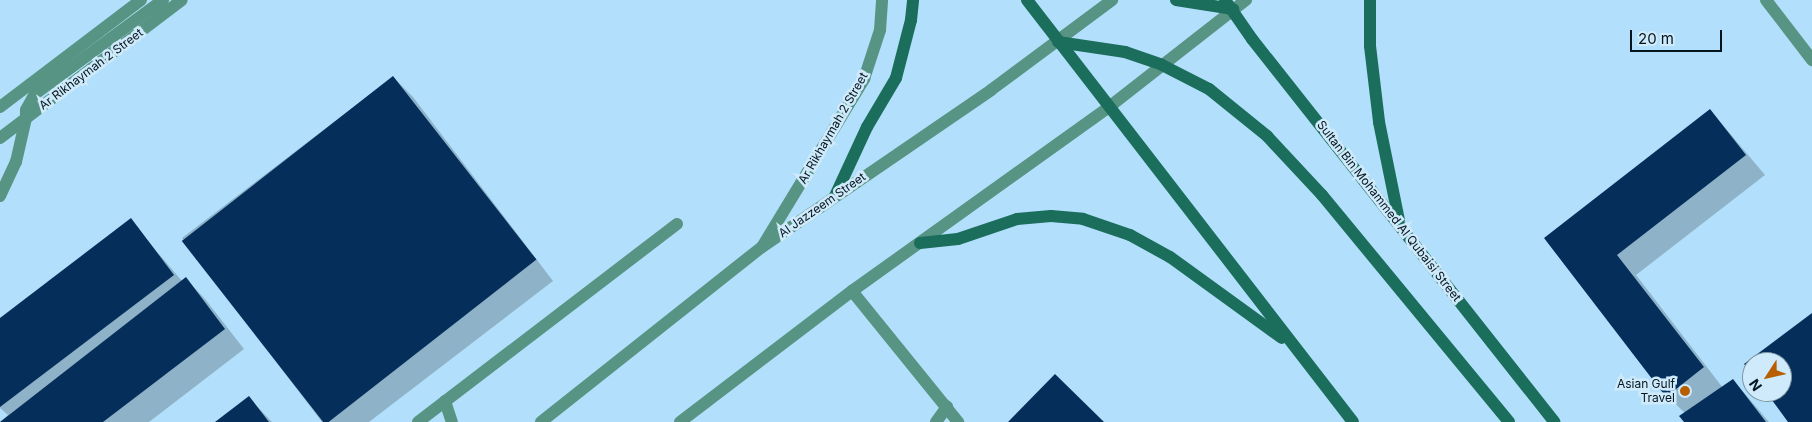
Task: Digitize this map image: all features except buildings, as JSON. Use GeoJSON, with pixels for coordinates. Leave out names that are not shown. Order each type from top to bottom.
{"type":"FeatureCollection","features":[{"type":"Feature","properties":{"kind":"main road"},"geometry":{"type":"LineString","coordinates":[[835,196],[867,128],[896,78],[911,20],[913,0]]}},
{"type":"Feature","properties":{"kind":"main road"},"geometry":{"type":"LineString","coordinates":[[1027,0],[1352,422]]}},
{"type":"Feature","properties":{"kind":"main road"},"geometry":{"type":"LineString","coordinates":[[1176,0],[1229,5]]}},
{"type":"Feature","properties":{"kind":"main road"},"geometry":{"type":"LineString","coordinates":[[1370,0],[1370,46],[1379,122],[1399,222]]}},
{"type":"Feature","properties":{"kind":"main road","name":"Sultan Bin Mohammed Al Qubaisi Street"},"geometry":{"type":"LineString","coordinates":[[1229,5],[1252,39],[1399,222],[1554,422]]}},
{"type":"Feature","properties":{"kind":"main road"},"geometry":{"type":"LineString","coordinates":[[1058,42],[1125,52],[1162,65],[1208,89],[1267,136],[1322,195],[1509,422]]}},
{"type":"Feature","properties":{"kind":"main road"},"geometry":{"type":"LineString","coordinates":[[920,243],[958,238],[1017,219],[1051,216],[1083,219],[1130,235],[1170,257],[1294,346]]}},
{"type":"Feature","properties":{"kind":"street","name":"Ar Rikhaymah 2 Street"},"geometry":{"type":"LineString","coordinates":[[0,107],[141,0]]}},
{"type":"Feature","properties":{"kind":"street"},"geometry":{"type":"LineString","coordinates":[[0,196],[16,162],[26,118],[26,110],[35,94],[163,0]]}},
{"type":"Feature","properties":{"kind":"street","name":"Ar Rikhaymah 2 Street"},"geometry":{"type":"LineString","coordinates":[[0,138],[182,0]]}},
{"type":"Feature","properties":{"kind":"street","name":"Ar Rikhaymah 2 Street"},"geometry":{"type":"LineString","coordinates":[[762,247],[864,78],[880,30],[882,0]]}},
{"type":"Feature","properties":{"kind":"street","name":"Al Jazzeem Street"},"geometry":{"type":"LineString","coordinates":[[541,422],[762,247],[1058,42],[1112,0]]}},
{"type":"Feature","properties":{"kind":"street"},"geometry":{"type":"LineString","coordinates":[[680,422],[852,290],[1108,107],[1162,65],[1229,5],[1246,0]]}},
{"type":"Feature","properties":{"kind":"street"},"geometry":{"type":"LineString","coordinates":[[1766,0],[1812,60]]}},
{"type":"Feature","properties":{"kind":"street"},"geometry":{"type":"LineString","coordinates":[[418,422],[677,224]]}},
{"type":"Feature","properties":{"kind":"street"},"geometry":{"type":"LineString","coordinates":[[852,290],[958,422]]}},
{"type":"Feature","properties":{"kind":"street"},"geometry":{"type":"LineString","coordinates":[[446,401],[452,422]]}},
{"type":"Feature","properties":{"kind":"street"},"geometry":{"type":"LineString","coordinates":[[936,422],[947,407]]}},
{"type":"Feature","properties":{"kind":"place","name":"Asian Gulf Travel"},"geometry":{"type":"Point","coordinates":[1685,391]}}]}
